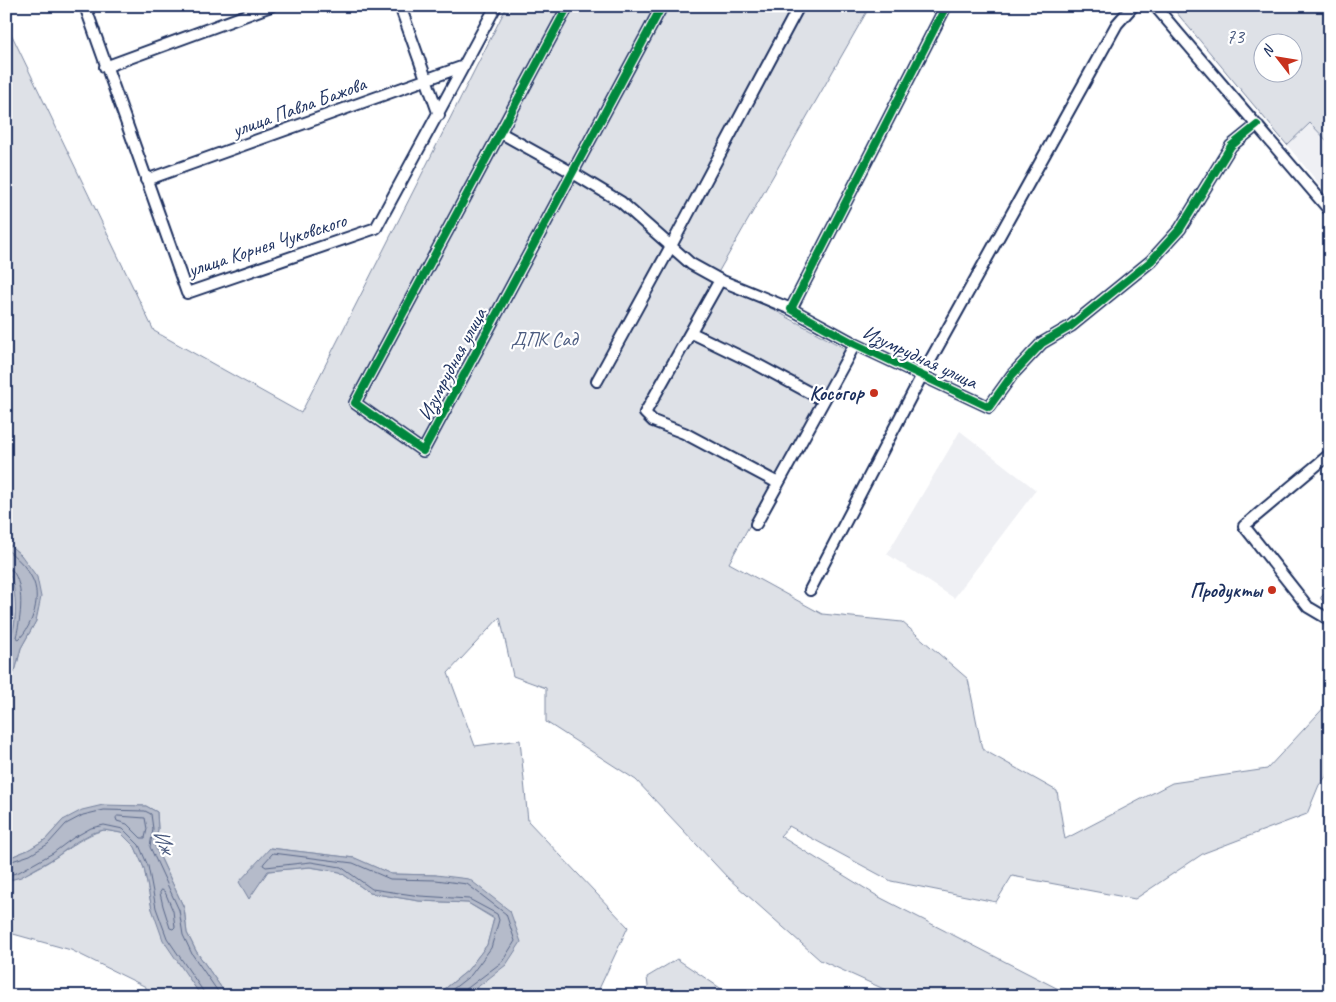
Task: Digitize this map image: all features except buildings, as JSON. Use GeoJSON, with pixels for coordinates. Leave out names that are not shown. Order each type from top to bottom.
{"type":"FeatureCollection","features":[{"type":"Feature","properties":{"kind":"street","name":"улица Корнея Чуковского"},"geometry":{"type":"LineString","coordinates":[[85,6],[105,67],[187,293],[376,228],[496,6]]}},
{"type":"Feature","properties":{"kind":"street"},"geometry":{"type":"LineString","coordinates":[[105,67],[271,6]]}},
{"type":"Feature","properties":{"kind":"street"},"geometry":{"type":"LineString","coordinates":[[400,6],[438,115]]}},
{"type":"Feature","properties":{"kind":"street","name":"Изумрудная улица"},"geometry":{"type":"LineString","coordinates":[[568,6],[355,404],[423,451],[662,6]]}},
{"type":"Feature","properties":{"kind":"street"},"geometry":{"type":"LineString","coordinates":[[597,381],[799,6]]}},
{"type":"Feature","properties":{"kind":"street"},"geometry":{"type":"LineString","coordinates":[[791,310],[946,6]]}},
{"type":"Feature","properties":{"kind":"street","name":"Изумрудная улица"},"geometry":{"type":"LineString","coordinates":[[810,590],[921,377],[1117,24],[1133,6]]}},
{"type":"Feature","properties":{"kind":"street"},"geometry":{"type":"LineString","coordinates":[[1155,6],[1330,211]]}},
{"type":"Feature","properties":{"kind":"street","name":"улица Павла Бажова"},"geometry":{"type":"LineString","coordinates":[[146,180],[464,66]]}},
{"type":"Feature","properties":{"kind":"street","name":"Изумрудная улица"},"geometry":{"type":"LineString","coordinates":[[500,133],[574,173],[620,202],[691,264],[720,280],[791,310],[921,377],[989,407],[1012,376],[1042,344],[1071,326],[1151,261],[1180,229],[1231,146],[1257,125]]}},
{"type":"Feature","properties":{"kind":"street"},"geometry":{"type":"LineString","coordinates":[[720,280],[645,414],[653,421],[684,433],[778,483]]}},
{"type":"Feature","properties":{"kind":"street"},"geometry":{"type":"LineString","coordinates":[[692,333],[758,365],[823,400]]}},
{"type":"Feature","properties":{"kind":"street","name":"Изумрудная улица"},"geometry":{"type":"LineString","coordinates":[[756,524],[854,344]]}},
{"type":"Feature","properties":{"kind":"street"},"geometry":{"type":"LineString","coordinates":[[1330,454],[1244,526],[1308,607],[1330,620]]}},
{"type":"Feature","properties":{"kind":"shaded area"},"geometry":{"type":"Polygon","coordinates":[[[1310,123],[1330,144],[1330,197],[1287,145],[1310,123]]]}},
{"type":"Feature","properties":{"kind":"shaded area"},"geometry":{"type":"Polygon","coordinates":[[[960,431],[1036,490],[954,598],[887,554],[960,431]]]}},
{"type":"Feature","properties":{"kind":"green space","name":"ДПК Сад"},"geometry":{"type":"Polygon","coordinates":[[[507,6],[870,6],[715,278],[846,349],[729,563],[822,614],[902,622],[968,679],[982,749],[1057,791],[1065,839],[1172,783],[1267,769],[1330,701],[1330,772],[1319,785],[1307,814],[1204,853],[1135,899],[1012,876],[996,902],[891,881],[789,826],[780,836],[879,897],[1072,996],[899,996],[820,960],[728,878],[636,780],[546,722],[546,688],[513,676],[500,617],[448,673],[475,746],[520,740],[528,821],[628,927],[599,989],[590,996],[464,996],[471,992],[510,911],[436,875],[391,874],[354,858],[270,848],[249,898],[268,871],[310,867],[340,872],[370,893],[419,901],[468,903],[494,919],[487,945],[467,971],[441,992],[415,996],[229,996],[196,951],[187,933],[184,908],[155,846],[158,829],[157,812],[146,806],[130,806],[63,820],[46,839],[28,850],[6,859],[6,689],[16,668],[21,648],[36,621],[21,555],[6,542],[6,23],[154,331],[301,413],[507,6]]]}},
{"type":"Feature","properties":{"kind":"green space","name":"73"},"geometry":{"type":"Polygon","coordinates":[[[1171,6],[1330,6],[1330,144],[1310,123],[1287,145],[1171,6]]]}},
{"type":"Feature","properties":{"kind":"green space"},"geometry":{"type":"Polygon","coordinates":[[[6,571],[11,576],[15,591],[16,611],[13,630],[6,642],[6,571]]]}},
{"type":"Feature","properties":{"kind":"green space"},"geometry":{"type":"Polygon","coordinates":[[[1330,588],[1330,608],[1321,597],[1330,588]]]}},
{"type":"Feature","properties":{"kind":"green space"},"geometry":{"type":"Polygon","coordinates":[[[104,830],[121,833],[135,847],[144,868],[152,909],[188,976],[201,996],[146,996],[146,987],[71,950],[6,932],[6,881],[38,868],[85,838],[104,830]]]}},
{"type":"Feature","properties":{"kind":"green space"},"geometry":{"type":"Polygon","coordinates":[[[677,959],[732,996],[649,996],[647,977],[677,959]]]}},
{"type":"Feature","properties":{"kind":"water"},"geometry":{"type":"Polygon","coordinates":[[[6,542],[21,555],[37,577],[41,597],[36,621],[21,648],[16,668],[6,689],[6,642],[10,637],[15,622],[15,603],[13,586],[5,567],[6,542]]]}},
{"type":"Feature","properties":{"kind":"water","name":"Иж"},"geometry":{"type":"Polygon","coordinates":[[[103,805],[146,806],[157,812],[158,829],[155,846],[184,908],[187,933],[196,951],[229,996],[201,996],[163,940],[152,909],[144,868],[135,847],[121,833],[104,830],[92,833],[21,877],[6,881],[6,859],[28,850],[46,839],[63,820],[82,810],[103,805]]]}},
{"type":"Feature","properties":{"kind":"water"},"geometry":{"type":"Polygon","coordinates":[[[270,848],[355,858],[391,874],[436,875],[469,879],[510,911],[521,942],[506,965],[464,996],[415,996],[441,992],[467,971],[487,945],[494,918],[468,903],[419,901],[370,893],[340,872],[310,867],[268,871],[249,899],[239,882],[270,848]]]}},
{"type":"Feature","properties":{"kind":"cycle path"},"geometry":{"type":"LineString","coordinates":[[568,6],[355,403],[423,451],[662,6]]}},
{"type":"Feature","properties":{"kind":"cycle path"},"geometry":{"type":"LineString","coordinates":[[946,6],[791,309],[855,344],[989,407],[1012,375],[1042,343],[1071,326],[1151,261],[1180,229],[1231,146],[1257,125]]}},
{"type":"Feature","properties":{"kind":"place","name":"Косогор"},"geometry":{"type":"Point","coordinates":[874,393]}},
{"type":"Feature","properties":{"kind":"place","name":"Продукты"},"geometry":{"type":"Point","coordinates":[1272,590]}}]}
